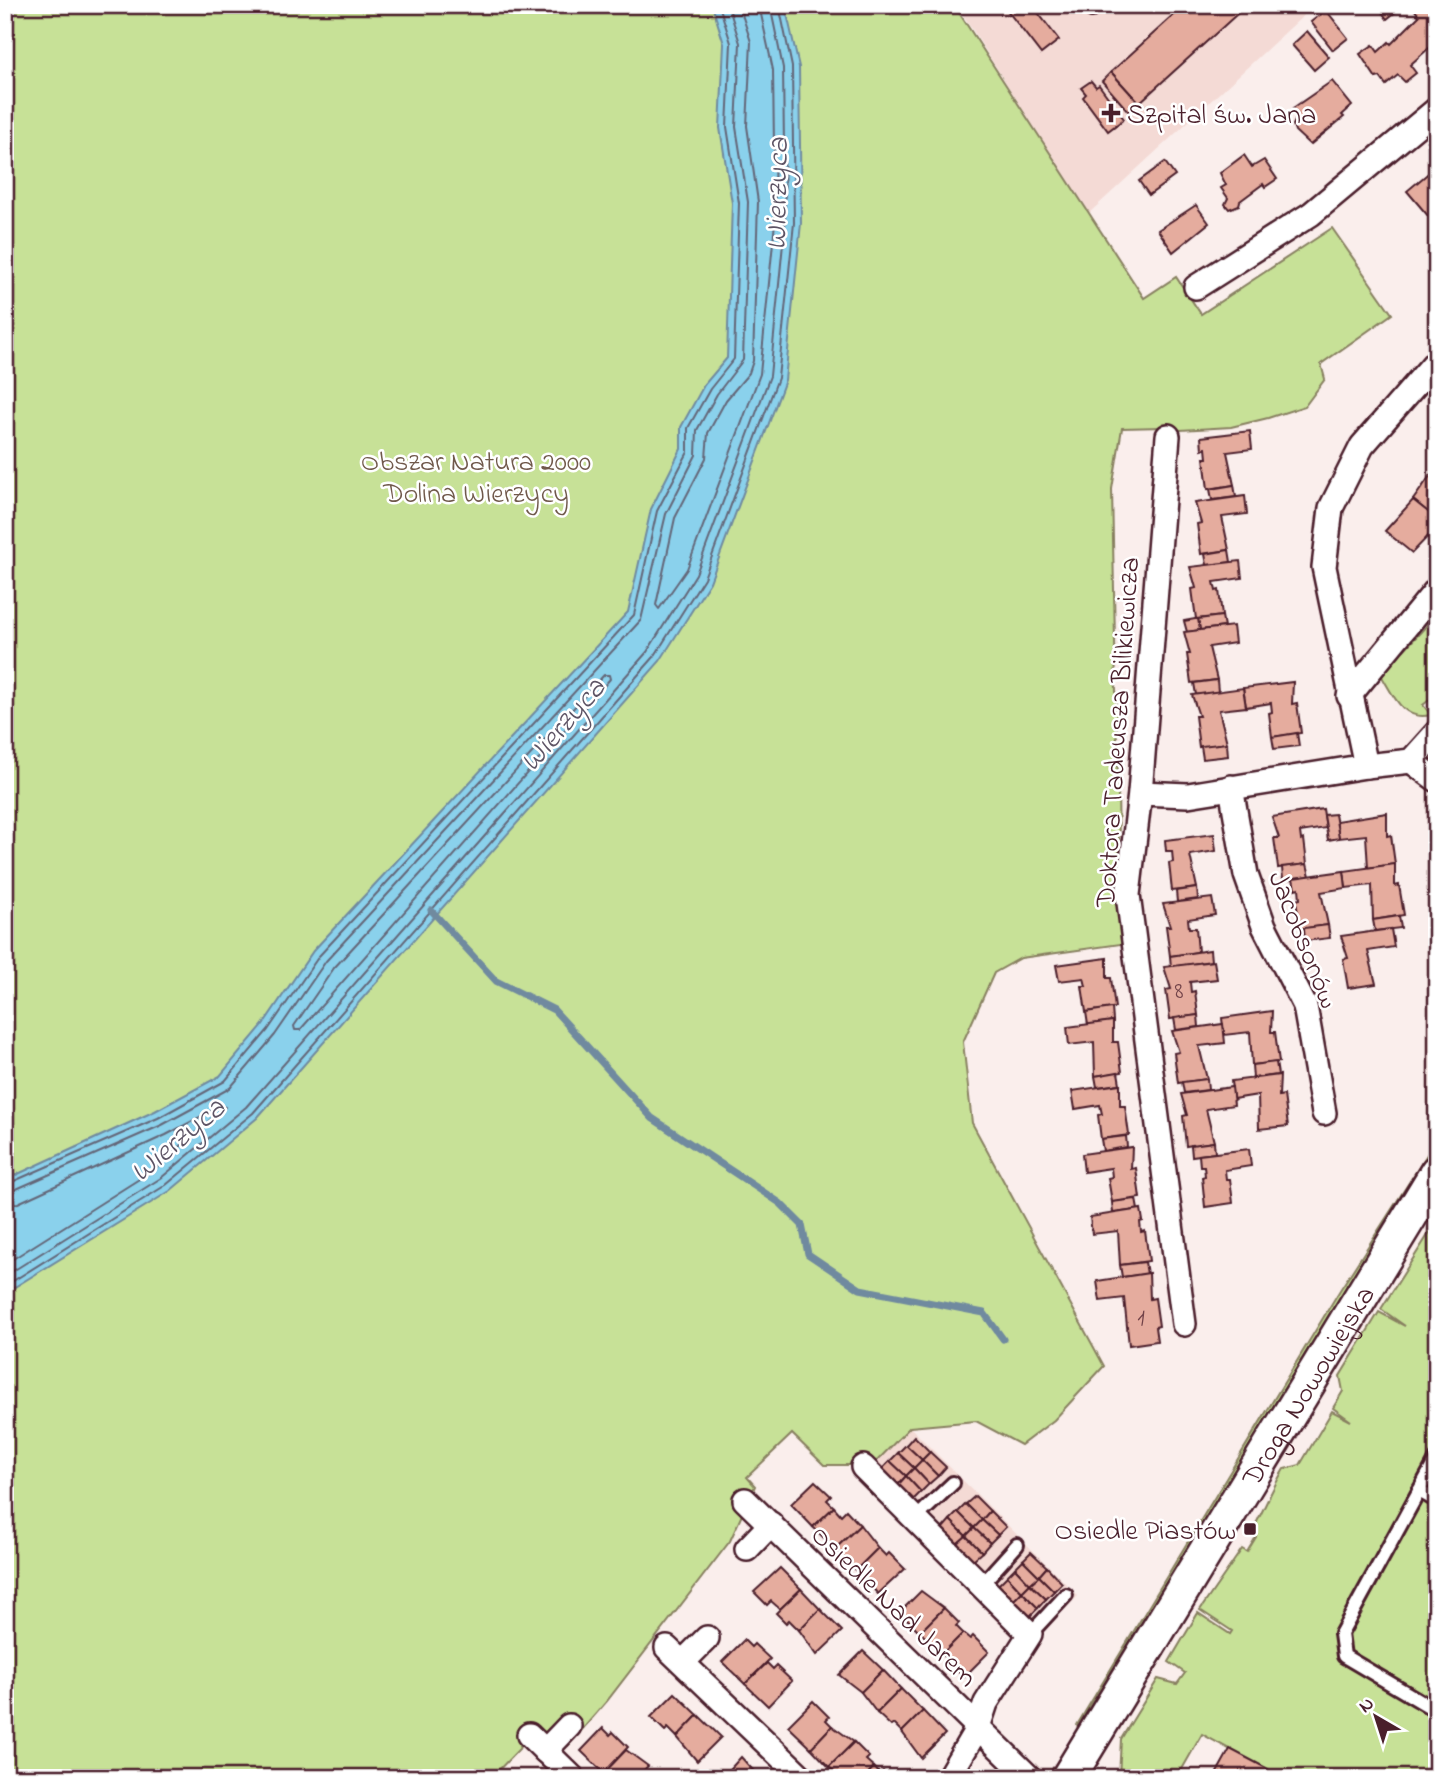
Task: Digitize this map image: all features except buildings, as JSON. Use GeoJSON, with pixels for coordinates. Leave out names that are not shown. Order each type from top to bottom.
{"type":"FeatureCollection","features":[{"type":"Feature","properties":{"kind":"street"},"geometry":{"type":"LineString","coordinates":[[1196,287],[1311,214],[1437,109]]}},
{"type":"Feature","properties":{"kind":"street"},"geometry":{"type":"LineString","coordinates":[[1366,765],[1349,696],[1324,567],[1331,508],[1362,446],[1437,360]]}},
{"type":"Feature","properties":{"kind":"street","name":"Doktora Tadeusza Bilikiewicza"},"geometry":{"type":"LineString","coordinates":[[1168,436],[1140,793],[1128,895],[1184,1324]]}},
{"type":"Feature","properties":{"kind":"street"},"geometry":{"type":"LineString","coordinates":[[1349,696],[1437,589]]}},
{"type":"Feature","properties":{"kind":"street"},"geometry":{"type":"LineString","coordinates":[[1411,761],[1437,732]]}},
{"type":"Feature","properties":{"kind":"street"},"geometry":{"type":"LineString","coordinates":[[1140,793],[1188,795],[1366,765],[1411,761],[1437,780]]}},
{"type":"Feature","properties":{"kind":"street","name":"Jacobsonów"},"geometry":{"type":"LineString","coordinates":[[1231,788],[1246,875],[1264,926],[1306,1006],[1324,1113]]}},
{"type":"Feature","properties":{"kind":"street","name":"Droga Nowowiejska"},"geometry":{"type":"LineString","coordinates":[[1068,1778],[1437,1172]]}},
{"type":"Feature","properties":{"kind":"street"},"geometry":{"type":"LineString","coordinates":[[863,1467],[1030,1634]]}},
{"type":"Feature","properties":{"kind":"street","name":"Osiedle Nad Jarem"},"geometry":{"type":"LineString","coordinates":[[745,1500],[1030,1778]]}},
{"type":"Feature","properties":{"kind":"street","name":"Osiedle Nad Jarem"},"geometry":{"type":"LineString","coordinates":[[747,1549],[771,1524]]}},
{"type":"Feature","properties":{"kind":"street","name":"Osiedle Nad Jarem"},"geometry":{"type":"LineString","coordinates":[[948,1778],[978,1727],[986,1703],[1030,1634]]}},
{"type":"Feature","properties":{"kind":"street"},"geometry":{"type":"LineString","coordinates":[[707,1638],[675,1655],[803,1778]]}},
{"type":"Feature","properties":{"kind":"street"},"geometry":{"type":"LineString","coordinates":[[569,1726],[537,1743],[573,1778]]}},
{"type":"Feature","properties":{"kind":"lane"},"geometry":{"type":"LineString","coordinates":[[1084,5],[1092,10],[1096,5]]}},
{"type":"Feature","properties":{"kind":"lane"},"geometry":{"type":"LineString","coordinates":[[1437,1458],[1341,1634],[1344,1656],[1437,1711]]}},
{"type":"Feature","properties":{"kind":"lane"},"geometry":{"type":"LineString","coordinates":[[915,1519],[953,1483]]}},
{"type":"Feature","properties":{"kind":"lane"},"geometry":{"type":"LineString","coordinates":[[1419,1492],[1437,1502]]}},
{"type":"Feature","properties":{"kind":"lane"},"geometry":{"type":"LineString","coordinates":[[981,1585],[1017,1545]]}},
{"type":"Feature","properties":{"kind":"lane"},"geometry":{"type":"LineString","coordinates":[[1030,1634],[1066,1595]]}},
{"type":"Feature","properties":{"kind":"shaded area","name":"Szpital św. Jana"},"geometry":{"type":"Polygon","coordinates":[[[957,5],[1315,5],[1088,214],[957,5]]]}},
{"type":"Feature","properties":{"kind":"shaded area"},"geometry":{"type":"Polygon","coordinates":[[[910,1427],[1078,1596],[1041,1633],[873,1465],[910,1427]]]}},
{"type":"Feature","properties":{"kind":"green space","name":"Obszar Natura 2000 Dolina Wierzycy"},"geometry":{"type":"Polygon","coordinates":[[[5,5],[954,5],[1144,298],[1176,277],[1201,314],[1332,228],[1392,314],[1321,364],[1325,379],[1305,406],[1231,427],[1180,430],[1163,427],[1122,428],[1112,489],[1121,944],[1021,958],[994,973],[963,1042],[972,1123],[1104,1366],[1054,1420],[1021,1445],[976,1421],[910,1427],[873,1465],[824,1465],[792,1434],[747,1477],[755,1486],[730,1541],[607,1701],[568,1746],[525,1735],[519,1749],[491,1778],[5,1778],[5,5]]]}},
{"type":"Feature","properties":{"kind":"green space"},"geometry":{"type":"Polygon","coordinates":[[[1429,623],[1437,629],[1437,694],[1423,705],[1431,715],[1413,715],[1400,705],[1381,675],[1385,661],[1404,650],[1429,623]]]}},
{"type":"Feature","properties":{"kind":"green space"},"geometry":{"type":"Polygon","coordinates":[[[1437,1139],[1437,1149],[1080,1733],[1077,1725],[1340,1290],[1437,1139]]]}},
{"type":"Feature","properties":{"kind":"green space"},"geometry":{"type":"Polygon","coordinates":[[[1437,1221],[1437,1778],[1282,1778],[1202,1734],[1177,1778],[1119,1778],[1121,1739],[1158,1679],[1177,1684],[1185,1673],[1169,1662],[1198,1613],[1230,1634],[1232,1631],[1200,1610],[1242,1549],[1247,1552],[1256,1537],[1251,1533],[1284,1469],[1300,1465],[1332,1411],[1351,1421],[1333,1408],[1343,1391],[1340,1376],[1379,1312],[1405,1326],[1381,1309],[1437,1221]]]}},
{"type":"Feature","properties":{"kind":"water","name":"Wierzyca"},"geometry":{"type":"Polygon","coordinates":[[[712,5],[785,5],[799,67],[801,223],[785,380],[710,582],[660,661],[257,1118],[170,1191],[5,1293],[5,1180],[155,1111],[220,1076],[262,1026],[313,951],[628,612],[651,509],[681,449],[681,427],[704,385],[727,358],[732,203],[720,128],[724,44],[712,5]]]}},
{"type":"Feature","properties":{"kind":"waterway"},"geometry":{"type":"LineString","coordinates":[[431,910],[496,981],[554,1010],[652,1118],[780,1203],[802,1225],[808,1254],[860,1289],[984,1313],[1003,1339]]}},
{"type":"Feature","properties":{"kind":"place","name":"Szpital św. Jana"},"geometry":{"type":"Point","coordinates":[1111,113]}},
{"type":"Feature","properties":{"kind":"place","name":"Osiedle Piastów"},"geometry":{"type":"Point","coordinates":[1250,1529]}}]}
